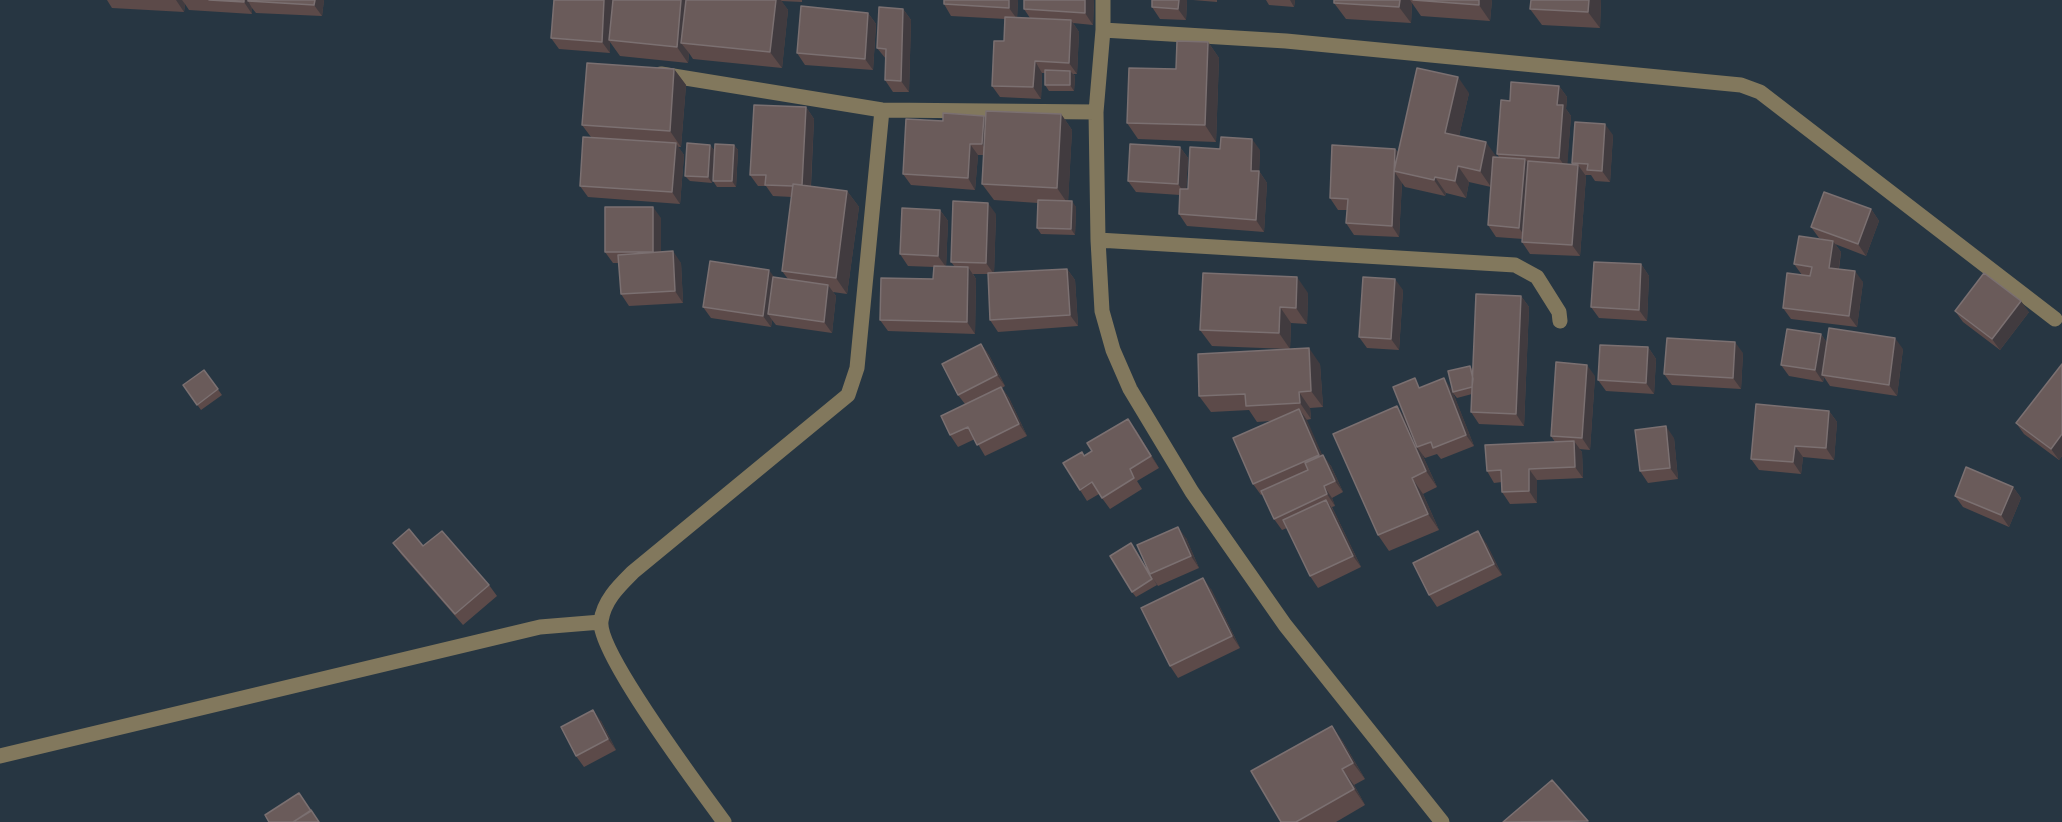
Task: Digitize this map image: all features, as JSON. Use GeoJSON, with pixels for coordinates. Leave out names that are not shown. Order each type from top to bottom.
{"type":"FeatureCollection","features":[{"type":"Feature","properties":{"kind":"street"},"geometry":{"type":"LineString","coordinates":[[1103,0],[1103,30],[1096,112],[1098,240],[1102,311],[1113,350],[1130,389],[1192,492],[1285,625],[1442,822]]}},
{"type":"Feature","properties":{"kind":"street"},"geometry":{"type":"LineString","coordinates":[[1103,30],[1286,41],[1741,85],[1760,92],[2055,319]]}},
{"type":"Feature","properties":{"kind":"street"},"geometry":{"type":"LineString","coordinates":[[648,72],[882,110],[1096,112]]}},
{"type":"Feature","properties":{"kind":"street"},"geometry":{"type":"LineString","coordinates":[[724,822],[629,686],[607,646],[600,622],[612,592],[633,572],[848,395],[857,368],[882,110]]}},
{"type":"Feature","properties":{"kind":"street"},"geometry":{"type":"LineString","coordinates":[[1098,240],[1515,265],[1538,277],[1559,312],[1560,321]]}},
{"type":"Feature","properties":{"kind":"street"},"geometry":{"type":"LineString","coordinates":[[0,756],[540,627],[600,622]]}},
{"type":"Feature","properties":{"kind":"building"},"geometry":{"type":"Polygon","coordinates":[[[209,0],[244,0],[244,2],[209,0]]]}},
{"type":"Feature","properties":{"kind":"building"},"geometry":{"type":"Polygon","coordinates":[[[248,0],[315,0],[314,5],[248,0]]]}},
{"type":"Feature","properties":{"kind":"building"},"geometry":{"type":"Polygon","coordinates":[[[554,0],[604,0],[602,42],[551,38],[554,0]]]}},
{"type":"Feature","properties":{"kind":"building"},"geometry":{"type":"Polygon","coordinates":[[[613,0],[681,0],[677,47],[609,40],[613,0]]]}},
{"type":"Feature","properties":{"kind":"building"},"geometry":{"type":"Polygon","coordinates":[[[686,0],[776,0],[770,52],[681,43],[686,0]]]}},
{"type":"Feature","properties":{"kind":"building"},"geometry":{"type":"Polygon","coordinates":[[[944,0],[1009,0],[1009,8],[944,4],[944,0]]]}},
{"type":"Feature","properties":{"kind":"building"},"geometry":{"type":"Polygon","coordinates":[[[1024,0],[1085,0],[1085,13],[1024,9],[1024,0]]]}},
{"type":"Feature","properties":{"kind":"building"},"geometry":{"type":"Polygon","coordinates":[[[1152,0],[1179,0],[1178,9],[1152,7],[1152,0]]]}},
{"type":"Feature","properties":{"kind":"building"},"geometry":{"type":"Polygon","coordinates":[[[1334,0],[1400,0],[1399,7],[1334,3],[1334,0]]]}},
{"type":"Feature","properties":{"kind":"building"},"geometry":{"type":"Polygon","coordinates":[[[1413,0],[1479,0],[1479,5],[1413,0]]]}},
{"type":"Feature","properties":{"kind":"building"},"geometry":{"type":"Polygon","coordinates":[[[1531,0],[1589,0],[1588,12],[1530,9],[1531,0]]]}},
{"type":"Feature","properties":{"kind":"building"},"geometry":{"type":"Polygon","coordinates":[[[801,6],[868,13],[865,59],[797,53],[801,6]]]}},
{"type":"Feature","properties":{"kind":"building"},"geometry":{"type":"Polygon","coordinates":[[[879,7],[903,9],[901,81],[885,80],[886,49],[877,48],[879,7]]]}},
{"type":"Feature","properties":{"kind":"building"},"geometry":{"type":"Polygon","coordinates":[[[1005,17],[1071,20],[1069,63],[1035,61],[1033,87],[992,86],[994,41],[1004,41],[1005,17]]]}},
{"type":"Feature","properties":{"kind":"building"},"geometry":{"type":"Polygon","coordinates":[[[1177,41],[1208,42],[1205,125],[1127,123],[1129,68],[1176,69],[1177,41]]]}},
{"type":"Feature","properties":{"kind":"building"},"geometry":{"type":"Polygon","coordinates":[[[587,63],[674,69],[670,131],[582,125],[587,63]]]}},
{"type":"Feature","properties":{"kind":"building"},"geometry":{"type":"Polygon","coordinates":[[[1417,68],[1458,77],[1445,133],[1486,142],[1480,171],[1458,166],[1455,181],[1435,177],[1434,180],[1394,171],[1417,68]]]}},
{"type":"Feature","properties":{"kind":"building"},"geometry":{"type":"Polygon","coordinates":[[[1045,70],[1070,71],[1070,85],[1045,85],[1045,70]]]}},
{"type":"Feature","properties":{"kind":"building"},"geometry":{"type":"Polygon","coordinates":[[[1511,82],[1559,86],[1557,105],[1563,105],[1559,158],[1497,154],[1501,100],[1510,101],[1511,82]]]}},
{"type":"Feature","properties":{"kind":"building"},"geometry":{"type":"Polygon","coordinates":[[[754,105],[806,107],[802,185],[765,185],[766,175],[750,175],[754,105]]]}},
{"type":"Feature","properties":{"kind":"building"},"geometry":{"type":"Polygon","coordinates":[[[986,111],[1061,114],[1057,188],[982,184],[986,111]]]}},
{"type":"Feature","properties":{"kind":"building"},"geometry":{"type":"Polygon","coordinates":[[[943,113],[984,116],[982,144],[970,144],[968,178],[903,174],[906,119],[943,121],[943,113]]]}},
{"type":"Feature","properties":{"kind":"building"},"geometry":{"type":"Polygon","coordinates":[[[1575,122],[1605,124],[1602,171],[1587,170],[1588,164],[1572,163],[1575,122]]]}},
{"type":"Feature","properties":{"kind":"building"},"geometry":{"type":"Polygon","coordinates":[[[583,137],[676,143],[672,192],[580,186],[583,137]]]}},
{"type":"Feature","properties":{"kind":"building"},"geometry":{"type":"Polygon","coordinates":[[[1221,137],[1252,139],[1251,171],[1259,171],[1256,220],[1179,214],[1180,189],[1188,189],[1190,147],[1220,149],[1221,137]]]}},
{"type":"Feature","properties":{"kind":"building"},"geometry":{"type":"Polygon","coordinates":[[[687,143],[710,145],[708,177],[685,176],[687,143]]]}},
{"type":"Feature","properties":{"kind":"building"},"geometry":{"type":"Polygon","coordinates":[[[715,144],[734,145],[732,181],[713,181],[715,144]]]}},
{"type":"Feature","properties":{"kind":"building"},"geometry":{"type":"Polygon","coordinates":[[[1130,144],[1180,147],[1178,184],[1128,181],[1130,144]]]}},
{"type":"Feature","properties":{"kind":"building"},"geometry":{"type":"Polygon","coordinates":[[[1332,145],[1395,149],[1392,226],[1346,223],[1348,199],[1330,198],[1332,145]]]}},
{"type":"Feature","properties":{"kind":"building"},"geometry":{"type":"Polygon","coordinates":[[[1493,157],[1525,159],[1519,228],[1488,225],[1493,157]]]}},
{"type":"Feature","properties":{"kind":"building"},"geometry":{"type":"Polygon","coordinates":[[[1528,161],[1578,165],[1572,245],[1522,242],[1528,161]]]}},
{"type":"Feature","properties":{"kind":"building"},"geometry":{"type":"Polygon","coordinates":[[[793,184],[847,191],[836,278],[782,271],[793,184]]]}},
{"type":"Feature","properties":{"kind":"building"},"geometry":{"type":"Polygon","coordinates":[[[1824,192],[1871,209],[1858,244],[1811,227],[1824,192]]]}},
{"type":"Feature","properties":{"kind":"building"},"geometry":{"type":"Polygon","coordinates":[[[1038,200],[1072,201],[1071,229],[1037,228],[1038,200]]]}},
{"type":"Feature","properties":{"kind":"building"},"geometry":{"type":"Polygon","coordinates":[[[953,201],[988,203],[986,263],[951,262],[953,201]]]}},
{"type":"Feature","properties":{"kind":"building"},"geometry":{"type":"Polygon","coordinates":[[[605,207],[653,207],[653,252],[605,252],[605,207]]]}},
{"type":"Feature","properties":{"kind":"building"},"geometry":{"type":"Polygon","coordinates":[[[902,208],[940,210],[938,256],[900,254],[902,208]]]}},
{"type":"Feature","properties":{"kind":"building"},"geometry":{"type":"Polygon","coordinates":[[[1799,236],[1833,241],[1829,268],[1855,271],[1849,316],[1783,308],[1787,273],[1810,276],[1812,267],[1794,264],[1799,236]]]}},
{"type":"Feature","properties":{"kind":"building"},"geometry":{"type":"Polygon","coordinates":[[[673,251],[675,291],[621,294],[618,255],[673,251]]]}},
{"type":"Feature","properties":{"kind":"building"},"geometry":{"type":"Polygon","coordinates":[[[710,261],[769,270],[763,316],[703,307],[710,261]]]}},
{"type":"Feature","properties":{"kind":"building"},"geometry":{"type":"Polygon","coordinates":[[[1594,262],[1641,264],[1639,310],[1591,307],[1594,262]]]}},
{"type":"Feature","properties":{"kind":"building"},"geometry":{"type":"Polygon","coordinates":[[[934,266],[968,267],[967,322],[880,320],[881,278],[933,279],[934,266]]]}},
{"type":"Feature","properties":{"kind":"building"},"geometry":{"type":"Polygon","coordinates":[[[1067,269],[1070,315],[990,320],[988,273],[1067,269]]]}},
{"type":"Feature","properties":{"kind":"building"},"geometry":{"type":"Polygon","coordinates":[[[1203,273],[1297,277],[1296,308],[1280,307],[1279,333],[1200,330],[1203,273]]]}},
{"type":"Feature","properties":{"kind":"building"},"geometry":{"type":"Polygon","coordinates":[[[1984,273],[2021,301],[1992,339],[1955,311],[1984,273]]]}},
{"type":"Feature","properties":{"kind":"building"},"geometry":{"type":"Polygon","coordinates":[[[773,277],[828,285],[824,322],[768,314],[773,277]]]}},
{"type":"Feature","properties":{"kind":"building"},"geometry":{"type":"Polygon","coordinates":[[[1363,277],[1395,279],[1391,339],[1359,337],[1363,277]]]}},
{"type":"Feature","properties":{"kind":"building"},"geometry":{"type":"Polygon","coordinates":[[[1476,294],[1521,296],[1516,414],[1471,412],[1476,294]]]}},
{"type":"Feature","properties":{"kind":"building"},"geometry":{"type":"Polygon","coordinates":[[[1829,328],[1895,338],[1889,385],[1822,375],[1829,328]]]}},
{"type":"Feature","properties":{"kind":"building"},"geometry":{"type":"Polygon","coordinates":[[[1787,329],[1821,334],[1815,370],[1781,365],[1787,329]]]}},
{"type":"Feature","properties":{"kind":"building"},"geometry":{"type":"Polygon","coordinates":[[[1667,338],[1735,342],[1733,378],[1664,374],[1667,338]]]}},
{"type":"Feature","properties":{"kind":"building"},"geometry":{"type":"Polygon","coordinates":[[[981,344],[997,375],[958,395],[942,364],[981,344]]]}},
{"type":"Feature","properties":{"kind":"building"},"geometry":{"type":"Polygon","coordinates":[[[1600,345],[1648,347],[1646,383],[1598,380],[1600,345]]]}},
{"type":"Feature","properties":{"kind":"building"},"geometry":{"type":"Polygon","coordinates":[[[1309,348],[1311,391],[1299,392],[1300,403],[1246,406],[1245,394],[1199,396],[1198,354],[1309,348]]]}},
{"type":"Feature","properties":{"kind":"building"},"geometry":{"type":"Polygon","coordinates":[[[1556,362],[1587,365],[1582,438],[1551,436],[1556,362]]]}},
{"type":"Feature","properties":{"kind":"building"},"geometry":{"type":"Polygon","coordinates":[[[2062,364],[2062,434],[2051,449],[2016,423],[2062,364]]]}},
{"type":"Feature","properties":{"kind":"building"},"geometry":{"type":"Polygon","coordinates":[[[1470,366],[1472,387],[1453,392],[1448,371],[1470,366]]]}},
{"type":"Feature","properties":{"kind":"building"},"geometry":{"type":"Polygon","coordinates":[[[204,370],[218,389],[197,405],[183,385],[204,370]]]}},
{"type":"Feature","properties":{"kind":"building"},"geometry":{"type":"Polygon","coordinates":[[[1415,378],[1419,388],[1444,378],[1466,435],[1433,448],[1431,442],[1417,447],[1393,387],[1415,378]]]}},
{"type":"Feature","properties":{"kind":"building"},"geometry":{"type":"Polygon","coordinates":[[[1001,387],[1019,424],[977,445],[968,427],[950,435],[941,416],[1001,387]]]}},
{"type":"Feature","properties":{"kind":"building"},"geometry":{"type":"Polygon","coordinates":[[[1756,404],[1829,411],[1826,448],[1795,446],[1793,462],[1751,459],[1756,404]]]}},
{"type":"Feature","properties":{"kind":"building"},"geometry":{"type":"Polygon","coordinates":[[[1397,406],[1426,471],[1412,478],[1428,514],[1378,535],[1333,434],[1397,406]]]}},
{"type":"Feature","properties":{"kind":"building"},"geometry":{"type":"Polygon","coordinates":[[[1299,409],[1319,455],[1253,484],[1233,438],[1299,409]]]}},
{"type":"Feature","properties":{"kind":"building"},"geometry":{"type":"Polygon","coordinates":[[[1128,419],[1151,456],[1130,469],[1134,478],[1102,498],[1092,482],[1080,490],[1063,463],[1082,452],[1084,456],[1092,451],[1087,443],[1128,419]]]}},
{"type":"Feature","properties":{"kind":"building"},"geometry":{"type":"Polygon","coordinates":[[[1666,426],[1670,468],[1640,471],[1635,430],[1666,426]]]}},
{"type":"Feature","properties":{"kind":"building"},"geometry":{"type":"Polygon","coordinates":[[[1574,441],[1575,467],[1529,469],[1529,491],[1502,492],[1501,470],[1487,471],[1485,445],[1574,441]]]}},
{"type":"Feature","properties":{"kind":"building"},"geometry":{"type":"Polygon","coordinates":[[[1323,455],[1335,481],[1324,486],[1327,494],[1274,519],[1261,491],[1308,470],[1305,463],[1323,455]]]}},
{"type":"Feature","properties":{"kind":"building"},"geometry":{"type":"Polygon","coordinates":[[[1966,467],[2013,487],[2001,515],[1955,496],[1966,467]]]}},
{"type":"Feature","properties":{"kind":"building"},"geometry":{"type":"Polygon","coordinates":[[[1326,500],[1353,556],[1310,576],[1283,520],[1326,500]]]}},
{"type":"Feature","properties":{"kind":"building"},"geometry":{"type":"Polygon","coordinates":[[[1178,527],[1191,556],[1150,574],[1137,545],[1178,527]]]}},
{"type":"Feature","properties":{"kind":"building"},"geometry":{"type":"Polygon","coordinates":[[[409,529],[423,546],[442,531],[489,585],[455,614],[393,543],[409,529]]]}},
{"type":"Feature","properties":{"kind":"building"},"geometry":{"type":"Polygon","coordinates":[[[1478,531],[1494,564],[1429,595],[1413,563],[1478,531]]]}},
{"type":"Feature","properties":{"kind":"building"},"geometry":{"type":"Polygon","coordinates":[[[1131,543],[1152,579],[1132,592],[1110,556],[1131,543]]]}},
{"type":"Feature","properties":{"kind":"building"},"geometry":{"type":"Polygon","coordinates":[[[1203,578],[1232,636],[1170,666],[1141,608],[1203,578]]]}},
{"type":"Feature","properties":{"kind":"building"},"geometry":{"type":"Polygon","coordinates":[[[593,710],[608,739],[576,756],[561,727],[593,710]]]}},
{"type":"Feature","properties":{"kind":"building"},"geometry":{"type":"Polygon","coordinates":[[[1332,726],[1353,763],[1342,769],[1354,789],[1296,822],[1281,822],[1251,771],[1332,726]]]}},
{"type":"Feature","properties":{"kind":"building"},"geometry":{"type":"Polygon","coordinates":[[[1552,780],[1588,821],[1503,822],[1552,780]]]}},
{"type":"Feature","properties":{"kind":"building"},"geometry":{"type":"Polygon","coordinates":[[[299,793],[311,811],[293,822],[269,822],[265,815],[299,793]]]}},
{"type":"Feature","properties":{"kind":"building"},"geometry":{"type":"Polygon","coordinates":[[[311,810],[319,822],[293,822],[311,810]]]}}]}
